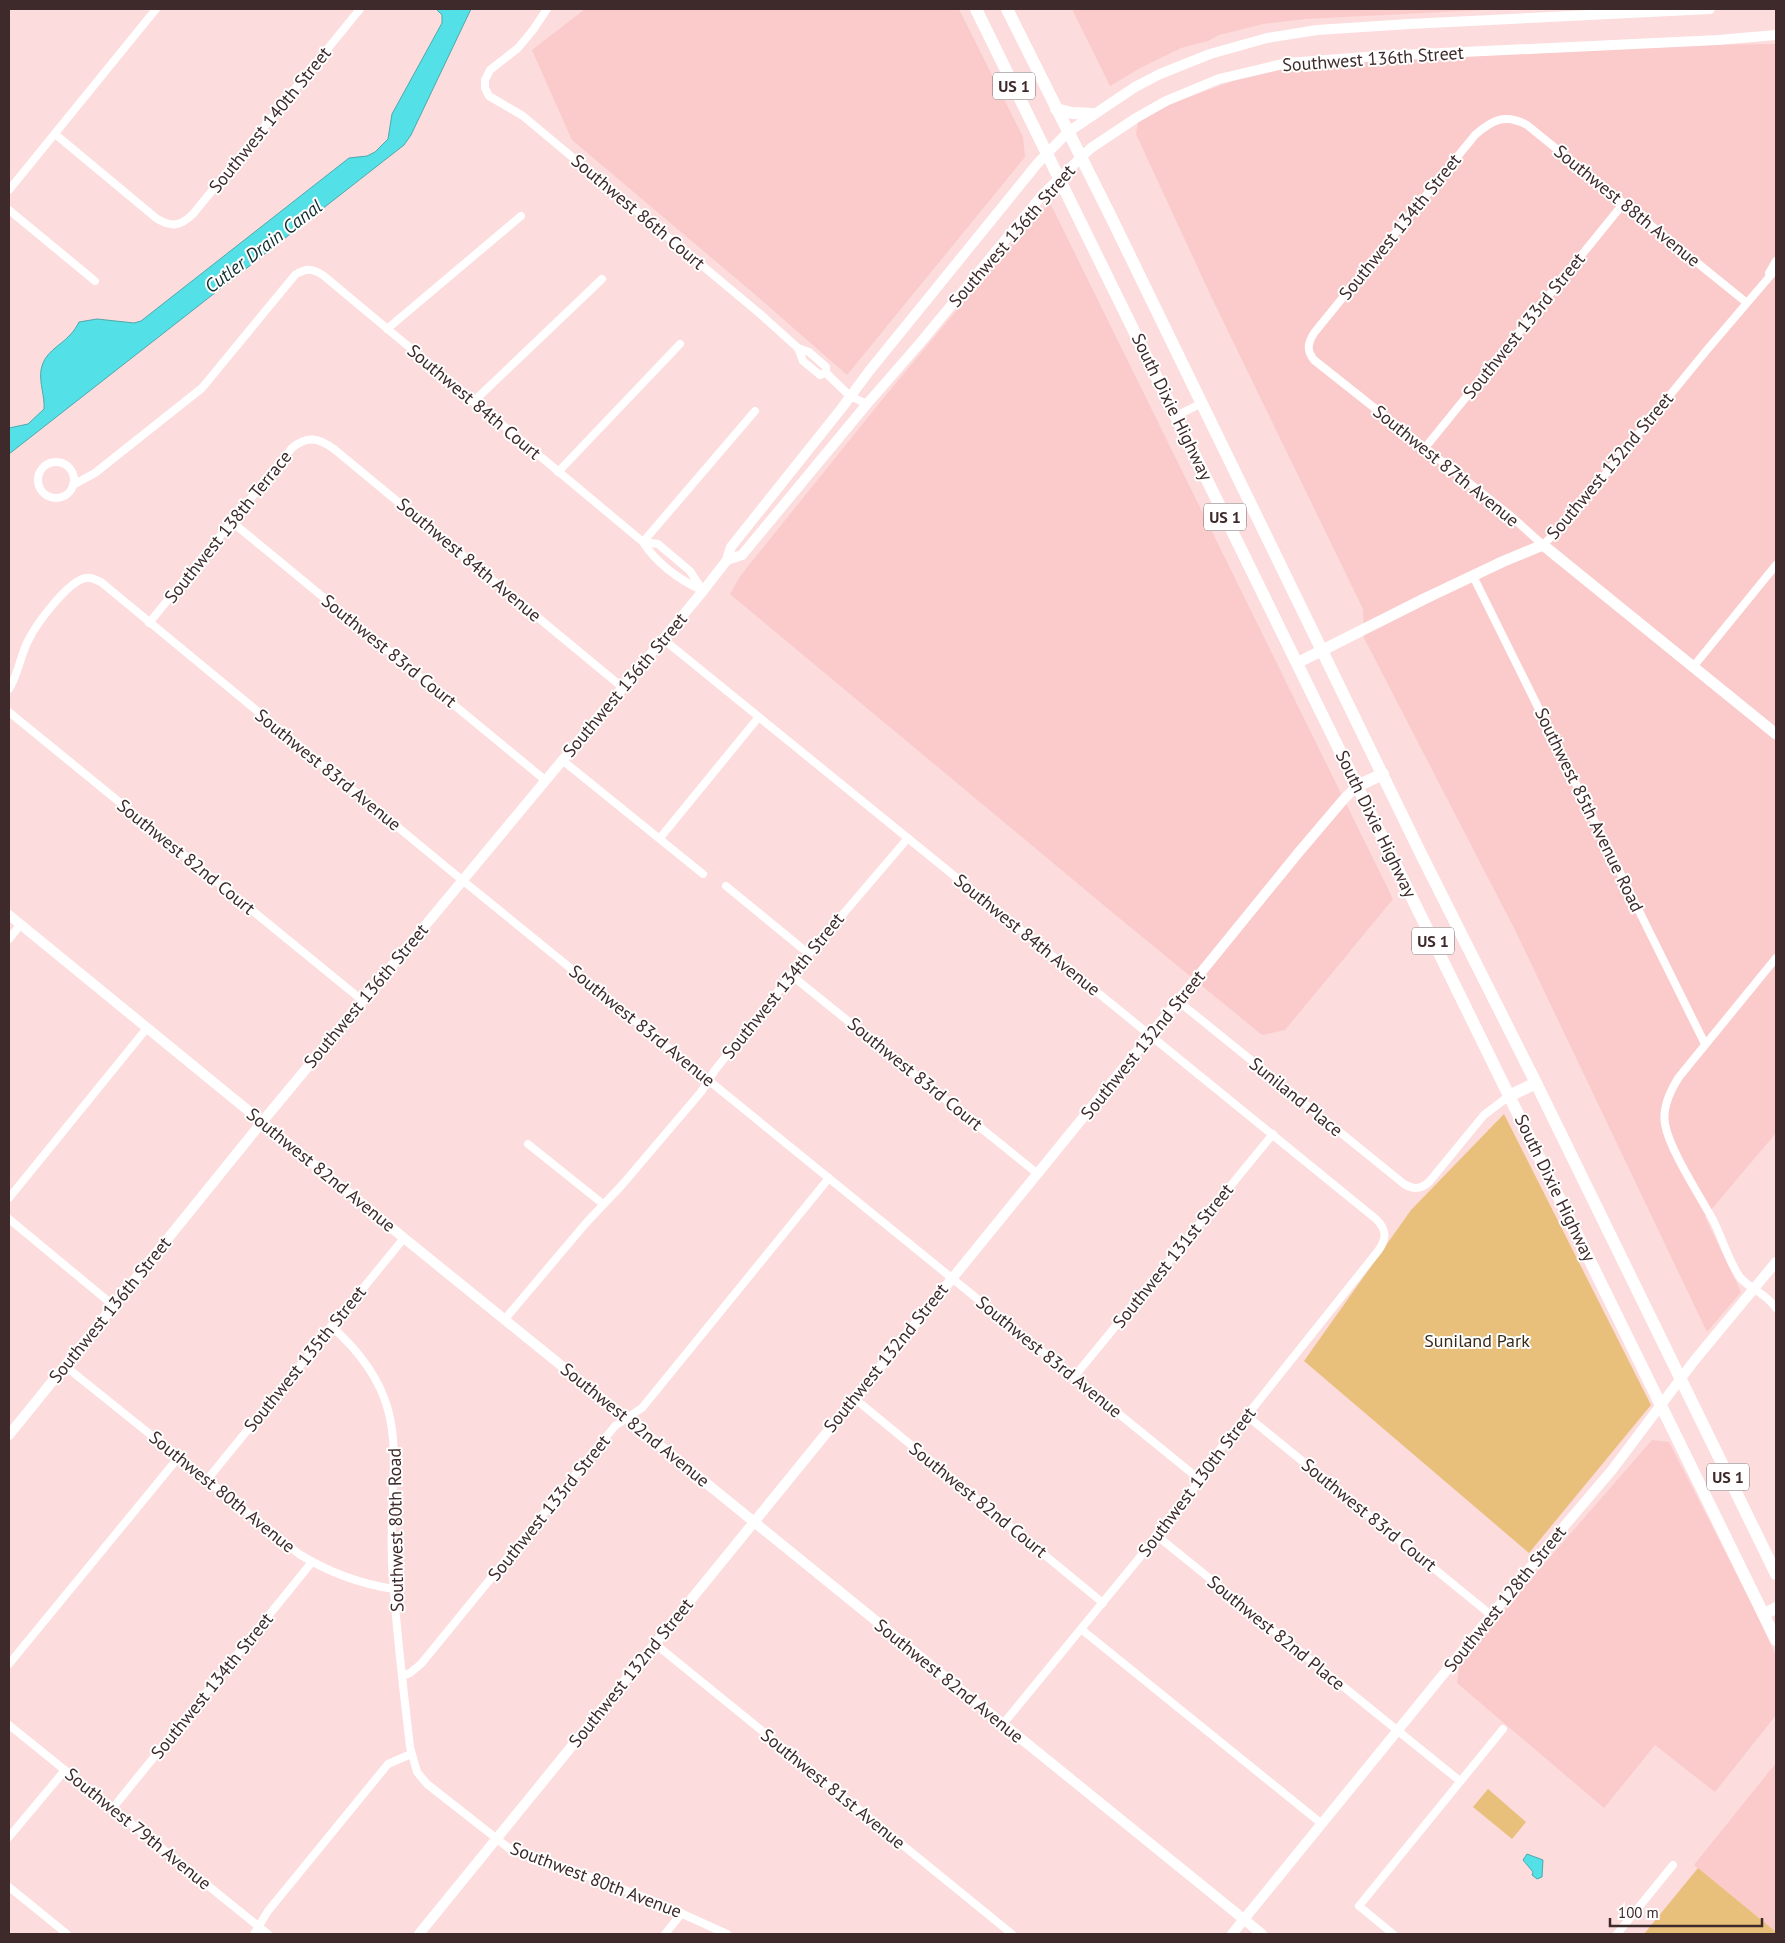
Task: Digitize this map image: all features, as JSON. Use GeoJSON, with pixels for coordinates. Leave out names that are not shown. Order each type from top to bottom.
{"type":"FeatureCollection","features":[{"type":"Feature","properties":{"kind":"highway","name":"South Dixie Highway"},"geometry":{"type":"LineString","coordinates":[[976,9],[1776,1640]]}},
{"type":"Feature","properties":{"kind":"highway","name":"South Dixie Highway"},"geometry":{"type":"LineString","coordinates":[[1007,9],[1202,403],[1383,774],[1420,854],[1536,1083],[1776,1574]]}},
{"type":"Feature","properties":{"kind":"highway"},"geometry":{"type":"LineString","coordinates":[[1056,109],[1072,114],[1093,114]]}},
{"type":"Feature","properties":{"kind":"highway"},"geometry":{"type":"LineString","coordinates":[[1358,786],[1383,774]]}},
{"type":"Feature","properties":{"kind":"highway"},"geometry":{"type":"LineString","coordinates":[[1510,1096],[1536,1083]]}},
{"type":"Feature","properties":{"kind":"highway"},"geometry":{"type":"LineString","coordinates":[[1764,1614],[1776,1608]]}},
{"type":"Feature","properties":{"kind":"main road","name":"Southwest 132nd Street"},"geometry":{"type":"LineString","coordinates":[[1297,663],[1473,576],[1542,546]]}},
{"type":"Feature","properties":{"kind":"main road","name":"Southwest 87th Avenue"},"geometry":{"type":"LineString","coordinates":[[1542,546],[1776,734]]}},
{"type":"Feature","properties":{"kind":"street"},"geometry":{"type":"LineString","coordinates":[[9,190],[156,9]]}},
{"type":"Feature","properties":{"kind":"street","name":"Southwest 140th Street"},"geometry":{"type":"LineString","coordinates":[[55,134],[156,218],[166,224],[176,226],[193,214],[360,9]]}},
{"type":"Feature","properties":{"kind":"street","name":"Southwest 86th Court"},"geometry":{"type":"LineString","coordinates":[[547,9],[518,48],[486,75],[485,84],[489,96],[523,116],[759,313],[798,348],[803,361],[820,376],[826,373],[850,396]]}},
{"type":"Feature","properties":{"kind":"street","name":"Southwest 136th Street"},"geometry":{"type":"LineString","coordinates":[[11,1428],[65,1366],[262,1122],[703,591],[727,560],[731,547],[850,396],[932,293],[1047,154],[1068,132],[1135,88],[1168,71],[1210,54],[1267,38],[1317,30],[1393,24],[1710,9]]}},
{"type":"Feature","properties":{"kind":"street","name":"Southwest 136th Street"},"geometry":{"type":"LineString","coordinates":[[727,560],[742,555],[1058,178],[1091,148],[1136,118],[1182,93],[1219,79],[1287,63],[1718,40],[1776,35]]}},
{"type":"Feature","properties":{"kind":"street","name":"Southwest 88th Avenue"},"geometry":{"type":"LineString","coordinates":[[1503,118],[1519,121],[1527,125],[1747,303]]}},
{"type":"Feature","properties":{"kind":"street","name":"Southwest 134th Street"},"geometry":{"type":"LineString","coordinates":[[1308,346],[1314,333],[1475,134],[1494,121],[1503,118]]}},
{"type":"Feature","properties":{"kind":"street","name":"Southwest 133rd Street"},"geometry":{"type":"LineString","coordinates":[[1424,449],[1623,204]]}},
{"type":"Feature","properties":{"kind":"street"},"geometry":{"type":"LineString","coordinates":[[9,210],[95,280]]}},
{"type":"Feature","properties":{"kind":"street"},"geometry":{"type":"LineString","coordinates":[[387,329],[521,216]]}},
{"type":"Feature","properties":{"kind":"street"},"geometry":{"type":"LineString","coordinates":[[1760,287],[1776,261]]}},
{"type":"Feature","properties":{"kind":"street","name":"Southwest 132nd Street"},"geometry":{"type":"LineString","coordinates":[[1542,546],[1567,521],[1776,269]]}},
{"type":"Feature","properties":{"kind":"street","name":"Southwest 84th Court"},"geometry":{"type":"LineString","coordinates":[[73,485],[95,473],[202,388],[292,279],[303,270],[312,270],[320,274],[387,329],[643,542],[650,554],[682,581],[703,591]]}},
{"type":"Feature","properties":{"kind":"street"},"geometry":{"type":"LineString","coordinates":[[473,402],[602,279]]}},
{"type":"Feature","properties":{"kind":"street"},"geometry":{"type":"LineString","coordinates":[[558,472],[680,344]]}},
{"type":"Feature","properties":{"kind":"street","name":"Southwest 87th Avenue"},"geometry":{"type":"LineString","coordinates":[[1308,346],[1310,355],[1314,360],[1512,517],[1542,546]]}},
{"type":"Feature","properties":{"kind":"street"},"geometry":{"type":"LineString","coordinates":[[850,396],[867,404]]}},
{"type":"Feature","properties":{"kind":"street"},"geometry":{"type":"LineString","coordinates":[[1176,416],[1202,403]]}},
{"type":"Feature","properties":{"kind":"street"},"geometry":{"type":"LineString","coordinates":[[643,542],[755,411]]}},
{"type":"Feature","properties":{"kind":"street","name":"Southwest 138th Terrace"},"geometry":{"type":"LineString","coordinates":[[149,623],[292,448],[303,440],[313,438]]}},
{"type":"Feature","properties":{"kind":"street","name":"Southwest 84th Avenue"},"geometry":{"type":"LineString","coordinates":[[313,438],[323,441],[334,449],[622,687]]}},
{"type":"Feature","properties":{"kind":"street"},"geometry":{"type":"LineString","coordinates":[[57,462],[68,467],[74,479],[73,485],[67,494],[51,498],[39,487],[38,476],[45,465],[57,462]]}},
{"type":"Feature","properties":{"kind":"street","name":"Southwest 83rd Court"},"geometry":{"type":"LineString","coordinates":[[232,522],[546,780]]}},
{"type":"Feature","properties":{"kind":"street","name":"Southwest 84th Court"},"geometry":{"type":"LineString","coordinates":[[643,542],[658,544],[690,572],[703,591]]}},
{"type":"Feature","properties":{"kind":"street"},"geometry":{"type":"LineString","coordinates":[[1693,667],[1776,565]]}},
{"type":"Feature","properties":{"kind":"street","name":"Southwest 85th Avenue Road"},"geometry":{"type":"LineString","coordinates":[[1473,576],[1705,1044]]}},
{"type":"Feature","properties":{"kind":"street","name":"Southwest 83rd Avenue"},"geometry":{"type":"LineString","coordinates":[[9,689],[18,670],[24,649],[35,629],[68,589],[84,578],[90,577],[101,582],[708,1081],[1199,1479]]}},
{"type":"Feature","properties":{"kind":"street","name":"Southwest 84th Avenue"},"geometry":{"type":"LineString","coordinates":[[663,639],[1376,1219],[1382,1226],[1386,1236]]}},
{"type":"Feature","properties":{"kind":"street","name":"Southwest 82nd Court"},"geometry":{"type":"LineString","coordinates":[[9,712],[362,1001]]}},
{"type":"Feature","properties":{"kind":"street"},"geometry":{"type":"LineString","coordinates":[[660,838],[758,718]]}},
{"type":"Feature","properties":{"kind":"street"},"geometry":{"type":"LineString","coordinates":[[562,760],[703,874]]}},
{"type":"Feature","properties":{"kind":"street","name":"Southwest 132nd Street"},"geometry":{"type":"LineString","coordinates":[[419,1934],[1334,810],[1358,786]]}},
{"type":"Feature","properties":{"kind":"street","name":"Southwest 134th Street"},"geometry":{"type":"LineString","coordinates":[[505,1319],[634,1170],[708,1081],[791,975],[908,838]]}},
{"type":"Feature","properties":{"kind":"street"},"geometry":{"type":"LineString","coordinates":[[726,886],[809,954]]}},
{"type":"Feature","properties":{"kind":"street","name":"Southwest 82nd Avenue"},"geometry":{"type":"LineString","coordinates":[[9,914],[404,1238],[1262,1934]]}},
{"type":"Feature","properties":{"kind":"street"},"geometry":{"type":"LineString","coordinates":[[9,939],[20,924]]}},
{"type":"Feature","properties":{"kind":"street"},"geometry":{"type":"LineString","coordinates":[[1776,958],[1679,1077],[1667,1101],[1665,1122],[1674,1148],[1714,1222],[1740,1278],[1766,1296],[1776,1308]]}},
{"type":"Feature","properties":{"kind":"street","name":"Southwest 83rd Court"},"geometry":{"type":"LineString","coordinates":[[791,975],[1038,1174]]}},
{"type":"Feature","properties":{"kind":"street","name":"Suniland Place"},"geometry":{"type":"LineString","coordinates":[[1178,1001],[1404,1184],[1417,1188],[1429,1182],[1484,1115],[1510,1096]]}},
{"type":"Feature","properties":{"kind":"street"},"geometry":{"type":"LineString","coordinates":[[9,1198],[147,1028]]}},
{"type":"Feature","properties":{"kind":"street","name":"Southwest 131st Street"},"geometry":{"type":"LineString","coordinates":[[1074,1377],[1272,1134]]}},
{"type":"Feature","properties":{"kind":"street"},"geometry":{"type":"LineString","coordinates":[[528,1144],[603,1204]]}},
{"type":"Feature","properties":{"kind":"street","name":"Southwest 133rd Street"},"geometry":{"type":"LineString","coordinates":[[402,1676],[410,1673],[421,1664],[615,1426],[642,1408],[829,1178]]}},
{"type":"Feature","properties":{"kind":"street"},"geometry":{"type":"LineString","coordinates":[[9,1219],[114,1306]]}},
{"type":"Feature","properties":{"kind":"street","name":"Southwest 130th Street"},"geometry":{"type":"LineString","coordinates":[[1003,1724],[1156,1535],[1186,1501],[1213,1458],[1378,1251],[1386,1236]]}},
{"type":"Feature","properties":{"kind":"street","name":"Southwest 135th Street"},"geometry":{"type":"LineString","coordinates":[[206,1481],[404,1238]]}},
{"type":"Feature","properties":{"kind":"street","name":"Southwest 128th Street"},"geometry":{"type":"LineString","coordinates":[[1232,1934],[1491,1615],[1612,1470],[1680,1379],[1776,1262]]}},
{"type":"Feature","properties":{"kind":"street","name":"Southwest 80th Road"},"geometry":{"type":"LineString","coordinates":[[331,1326],[352,1346],[372,1371],[381,1388],[390,1414],[395,1461],[392,1544],[394,1589],[411,1754]]}},
{"type":"Feature","properties":{"kind":"street","name":"Southwest 80th Avenue"},"geometry":{"type":"LineString","coordinates":[[65,1366],[282,1542],[312,1562],[360,1582],[394,1589]]}},
{"type":"Feature","properties":{"kind":"street","name":"Southwest 82nd Court"},"geometry":{"type":"LineString","coordinates":[[854,1398],[1102,1603]]}},
{"type":"Feature","properties":{"kind":"street","name":"Southwest 83rd Court"},"geometry":{"type":"LineString","coordinates":[[1247,1416],[1491,1615]]}},
{"type":"Feature","properties":{"kind":"street"},"geometry":{"type":"LineString","coordinates":[[9,1664],[178,1458]]}},
{"type":"Feature","properties":{"kind":"street","name":"Southwest 82nd Place"},"geometry":{"type":"LineString","coordinates":[[1156,1535],[1460,1781]]}},
{"type":"Feature","properties":{"kind":"street","name":"Southwest 134th Street"},"geometry":{"type":"LineString","coordinates":[[112,1809],[312,1562]]}},
{"type":"Feature","properties":{"kind":"street"},"geometry":{"type":"LineString","coordinates":[[1081,1629],[1322,1824]]}},
{"type":"Feature","properties":{"kind":"street","name":"Southwest 81st Avenue"},"geometry":{"type":"LineString","coordinates":[[654,1643],[1012,1934]]}},
{"type":"Feature","properties":{"kind":"street","name":"Southwest 79th Avenue"},"geometry":{"type":"LineString","coordinates":[[9,1725],[268,1934]]}},
{"type":"Feature","properties":{"kind":"street"},"geometry":{"type":"LineString","coordinates":[[1393,1934],[1359,1906],[1503,1729]]}},
{"type":"Feature","properties":{"kind":"street"},"geometry":{"type":"LineString","coordinates":[[254,1934],[268,1911],[388,1764],[411,1754]]}},
{"type":"Feature","properties":{"kind":"street","name":"Southwest 80th Avenue"},"geometry":{"type":"LineString","coordinates":[[411,1754],[417,1772],[427,1784],[510,1850],[572,1870],[682,1913],[727,1934]]}},
{"type":"Feature","properties":{"kind":"street"},"geometry":{"type":"LineString","coordinates":[[9,1837],[64,1770]]}},
{"type":"Feature","properties":{"kind":"street"},"geometry":{"type":"LineString","coordinates":[[1617,1934],[1673,1865]]}},
{"type":"Feature","properties":{"kind":"street"},"geometry":{"type":"LineString","coordinates":[[9,1887],[67,1934]]}},
{"type":"Feature","properties":{"kind":"street"},"geometry":{"type":"LineString","coordinates":[[665,1934],[682,1913]]}},
{"type":"Feature","properties":{"kind":"shaded area"},"geometry":{"type":"Polygon","coordinates":[[[585,9],[959,9],[1023,137],[1025,157],[847,375],[572,140],[532,50],[585,9]]]}},
{"type":"Feature","properties":{"kind":"shaded area"},"geometry":{"type":"Polygon","coordinates":[[[1072,9],[1502,9],[1305,19],[1263,24],[1219,35],[1208,41],[1181,48],[1142,67],[1110,86],[1072,9]]]}},
{"type":"Feature","properties":{"kind":"shaded area"},"geometry":{"type":"Polygon","coordinates":[[[1776,44],[1776,1133],[1705,1217],[1741,1292],[1707,1332],[1515,930],[1364,638],[1363,609],[1210,294],[1136,134],[1138,122],[1170,104],[1263,70],[1399,59],[1691,45],[1776,44]]]}},
{"type":"Feature","properties":{"kind":"shaded area"},"geometry":{"type":"Polygon","coordinates":[[[1050,203],[1393,899],[1285,1030],[1262,1035],[730,594],[741,575],[886,395],[1001,257],[1050,203]]]}},
{"type":"Feature","properties":{"kind":"shaded area"},"geometry":{"type":"Polygon","coordinates":[[[1652,1440],[1669,1442],[1758,1616],[1776,1656],[1776,1715],[1715,1792],[1655,1745],[1604,1808],[1457,1683],[1459,1666],[1518,1594],[1652,1440]]]}},
{"type":"Feature","properties":{"kind":"shaded area"},"geometry":{"type":"Polygon","coordinates":[[[1776,1763],[1776,1932],[1694,1865],[1776,1763]]]}},
{"type":"Feature","properties":{"kind":"green space","name":"Suniland Park"},"geometry":{"type":"Polygon","coordinates":[[[1504,1114],[1651,1405],[1529,1553],[1304,1361],[1411,1210],[1504,1114]]]}},
{"type":"Feature","properties":{"kind":"green space"},"geometry":{"type":"Polygon","coordinates":[[[1488,1789],[1526,1822],[1512,1839],[1473,1807],[1488,1789]]]}},
{"type":"Feature","properties":{"kind":"green space"},"geometry":{"type":"Polygon","coordinates":[[[1698,1868],[1776,1932],[1776,1934],[1644,1934],[1698,1868]]]}},
{"type":"Feature","properties":{"kind":"water","name":"Cutler Drain Canal"},"geometry":{"type":"Polygon","coordinates":[[[436,9],[471,9],[411,135],[404,145],[9,454],[9,428],[28,424],[44,409],[41,370],[45,359],[52,350],[66,339],[79,322],[97,319],[134,323],[141,321],[349,158],[367,156],[375,152],[388,139],[392,114],[442,23],[442,15],[436,9]]]}},
{"type":"Feature","properties":{"kind":"water"},"geometry":{"type":"Polygon","coordinates":[[[1527,1854],[1543,1860],[1542,1877],[1537,1879],[1532,1875],[1533,1872],[1523,1860],[1527,1854]]]}}]}
